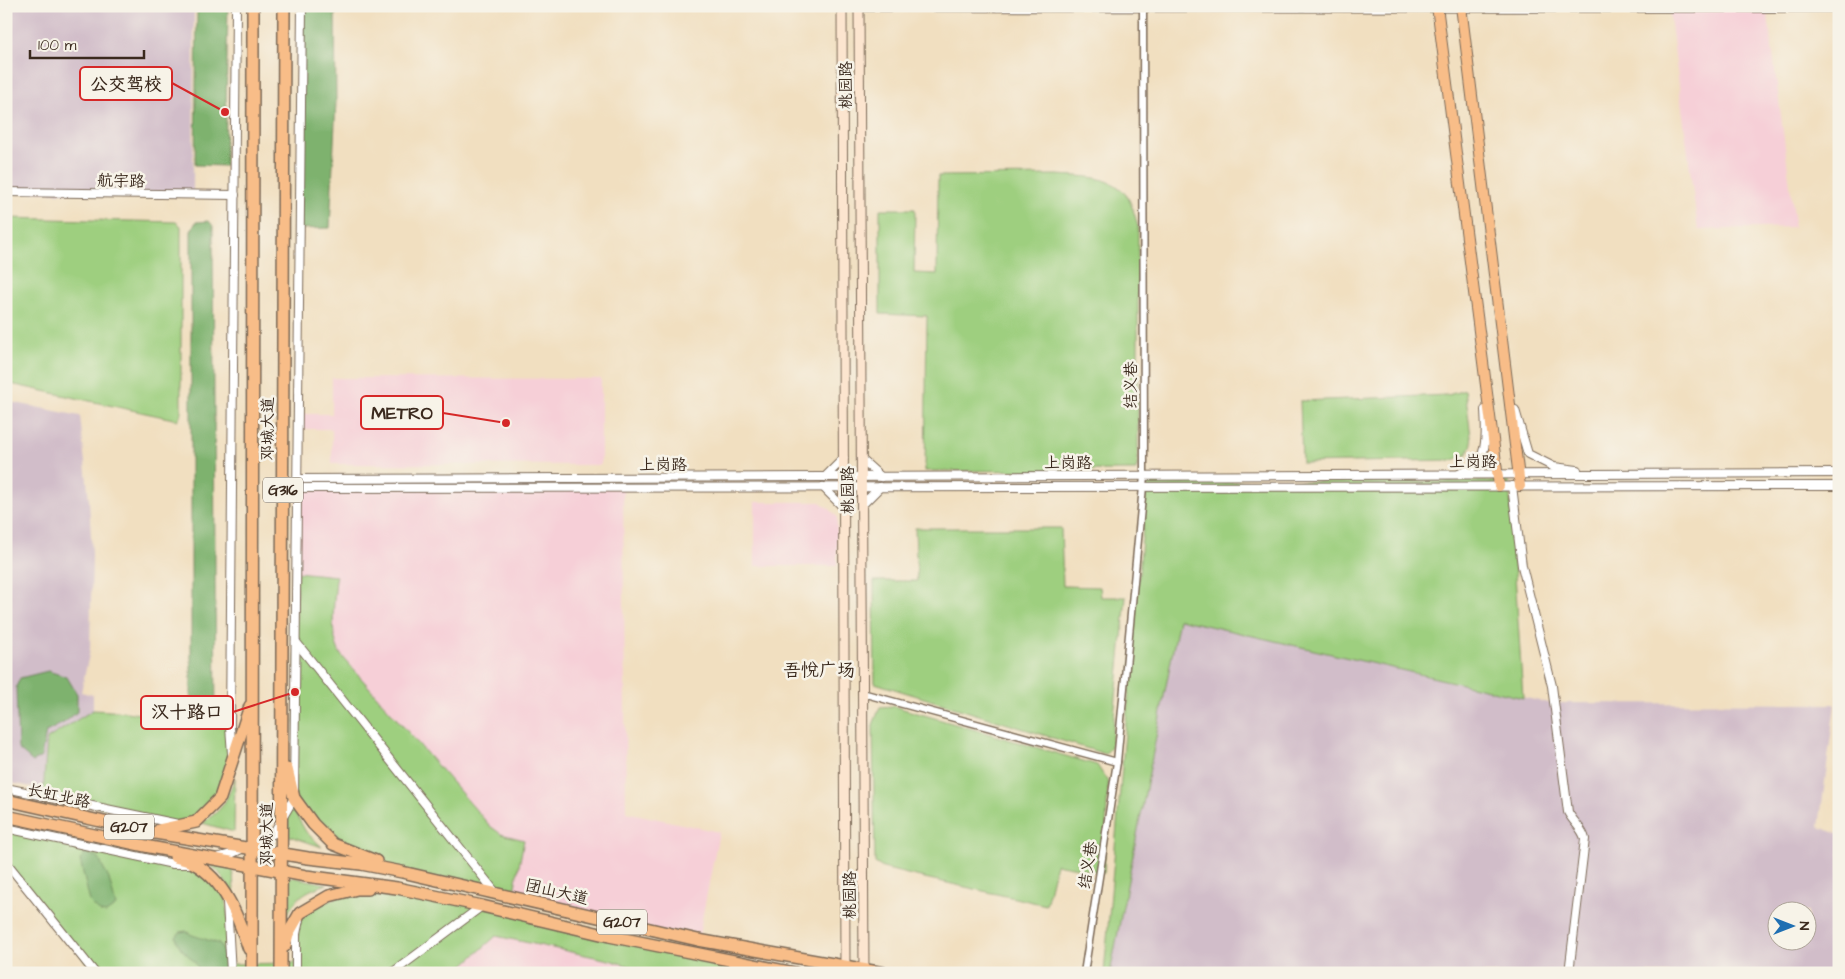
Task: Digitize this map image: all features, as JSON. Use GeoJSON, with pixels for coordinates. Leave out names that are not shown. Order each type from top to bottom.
{"type":"FeatureCollection","features":[{"type":"Feature","properties":{"kind":"highway","name":"邓城大道"},"geometry":{"type":"LineString","coordinates":[[252,973],[253,6]]}},
{"type":"Feature","properties":{"kind":"highway","name":"邓城大道"},"geometry":{"type":"LineString","coordinates":[[281,973],[284,6]]}},
{"type":"Feature","properties":{"kind":"highway"},"geometry":{"type":"LineString","coordinates":[[149,832],[196,822],[220,798],[233,762],[253,694]]}},
{"type":"Feature","properties":{"kind":"highway"},"geometry":{"type":"LineString","coordinates":[[282,750],[294,798],[313,824],[334,844],[402,872]]}},
{"type":"Feature","properties":{"kind":"highway","name":"长虹北路"},"geometry":{"type":"LineString","coordinates":[[6,800],[149,832],[252,848]]}},
{"type":"Feature","properties":{"kind":"highway","name":"长虹北路"},"geometry":{"type":"LineString","coordinates":[[6,816],[150,847],[178,851]]}},
{"type":"Feature","properties":{"kind":"highway"},"geometry":{"type":"LineString","coordinates":[[150,847],[194,863],[212,876],[226,895],[239,919],[252,958]]}},
{"type":"Feature","properties":{"kind":"highway","name":"团山大道"},"geometry":{"type":"LineString","coordinates":[[252,848],[402,872],[698,940],[845,969],[884,973]]}},
{"type":"Feature","properties":{"kind":"highway","name":"团山大道"},"geometry":{"type":"LineString","coordinates":[[178,851],[282,872],[402,890],[482,906],[608,936],[796,973]]}},
{"type":"Feature","properties":{"kind":"highway"},"geometry":{"type":"LineString","coordinates":[[281,959],[288,934],[300,913],[329,896],[357,889],[402,890]]}},
{"type":"Feature","properties":{"kind":"main road","name":"桃园路"},"geometry":{"type":"LineString","coordinates":[[842,7],[845,969]]}},
{"type":"Feature","properties":{"kind":"main road","name":"桃园路"},"geometry":{"type":"LineString","coordinates":[[859,7],[864,971]]}},
{"type":"Feature","properties":{"kind":"main road"},"geometry":{"type":"LineString","coordinates":[[1437,8],[1499,486]]}},
{"type":"Feature","properties":{"kind":"main road"},"geometry":{"type":"LineString","coordinates":[[1461,8],[1519,474],[1516,486]]}},
{"type":"Feature","properties":{"kind":"street"},"geometry":{"type":"LineString","coordinates":[[233,762],[230,727],[236,6]]}},
{"type":"Feature","properties":{"kind":"street"},"geometry":{"type":"LineString","coordinates":[[6,828],[173,864],[194,863],[232,854],[273,834],[294,798],[302,6]]}},
{"type":"Feature","properties":{"kind":"street"},"geometry":{"type":"LineString","coordinates":[[842,7],[1839,8]]}},
{"type":"Feature","properties":{"kind":"street","name":"结义巷"},"geometry":{"type":"LineString","coordinates":[[1084,973],[1117,762],[1144,476],[1143,7]]}},
{"type":"Feature","properties":{"kind":"street","name":"航宇路"},"geometry":{"type":"LineString","coordinates":[[6,192],[235,195]]}},
{"type":"Feature","properties":{"kind":"street"},"geometry":{"type":"LineString","coordinates":[[1458,474],[1476,465],[1482,453],[1486,435],[1485,378]]}},
{"type":"Feature","properties":{"kind":"street"},"geometry":{"type":"LineString","coordinates":[[1507,379],[1519,430],[1528,454],[1554,467],[1618,474]]}},
{"type":"Feature","properties":{"kind":"street"},"geometry":{"type":"LineString","coordinates":[[825,477],[844,458]]}},
{"type":"Feature","properties":{"kind":"street"},"geometry":{"type":"LineString","coordinates":[[861,459],[881,477]]}},
{"type":"Feature","properties":{"kind":"street","name":"上岗路"},"geometry":{"type":"LineString","coordinates":[[298,479],[1839,473]]}},
{"type":"Feature","properties":{"kind":"street"},"geometry":{"type":"LineString","coordinates":[[1516,486],[1522,566],[1552,686],[1568,812],[1573,823],[1584,832],[1585,839],[1569,973]]}},
{"type":"Feature","properties":{"kind":"street","name":"上岗路"},"geometry":{"type":"LineString","coordinates":[[298,488],[1839,486]]}},
{"type":"Feature","properties":{"kind":"street"},"geometry":{"type":"LineString","coordinates":[[823,487],[844,508]]}},
{"type":"Feature","properties":{"kind":"street"},"geometry":{"type":"LineString","coordinates":[[862,505],[880,487]]}},
{"type":"Feature","properties":{"kind":"street"},"geometry":{"type":"LineString","coordinates":[[296,642],[496,893]]}},
{"type":"Feature","properties":{"kind":"street"},"geometry":{"type":"LineString","coordinates":[[862,693],[1117,762]]}},
{"type":"Feature","properties":{"kind":"street"},"geometry":{"type":"LineString","coordinates":[[6,788],[183,824]]}},
{"type":"Feature","properties":{"kind":"street"},"geometry":{"type":"LineString","coordinates":[[6,862],[95,973]]}},
{"type":"Feature","properties":{"kind":"street"},"geometry":{"type":"LineString","coordinates":[[226,895],[231,973]]}},
{"type":"Feature","properties":{"kind":"street"},"geometry":{"type":"LineString","coordinates":[[392,973],[482,906]]}},
{"type":"Feature","properties":{"kind":"street"},"geometry":{"type":"LineString","coordinates":[[296,973],[296,934],[300,913]]}},
{"type":"Feature","properties":{"kind":"shaded area"},"geometry":{"type":"Polygon","coordinates":[[[6,6],[194,6],[193,195],[6,192],[6,6]]]}},
{"type":"Feature","properties":{"kind":"shaded area"},"geometry":{"type":"Polygon","coordinates":[[[1767,8],[1794,216],[1793,227],[1698,230],[1669,9],[1767,8]]]}},
{"type":"Feature","properties":{"kind":"shaded area"},"geometry":{"type":"Polygon","coordinates":[[[332,378],[601,379],[601,465],[332,464],[332,429],[298,429],[298,414],[332,414],[332,378]]]}},
{"type":"Feature","properties":{"kind":"shaded area"},"geometry":{"type":"Polygon","coordinates":[[[6,401],[80,416],[89,500],[92,554],[90,650],[81,692],[93,695],[93,710],[47,739],[43,789],[6,782],[6,401]]]}},
{"type":"Feature","properties":{"kind":"shaded area"},"geometry":{"type":"Polygon","coordinates":[[[297,488],[623,488],[626,812],[719,832],[698,940],[496,893],[296,642],[297,488]]]}},
{"type":"Feature","properties":{"kind":"shaded area"},"geometry":{"type":"Polygon","coordinates":[[[755,502],[820,502],[830,509],[837,517],[837,566],[755,566],[755,502]]]}},
{"type":"Feature","properties":{"kind":"shaded area"},"geometry":{"type":"Polygon","coordinates":[[[1179,619],[1548,703],[1835,704],[1819,827],[1839,834],[1839,973],[1110,973],[1179,619]]]}},
{"type":"Feature","properties":{"kind":"shaded area"},"geometry":{"type":"Polygon","coordinates":[[[482,906],[795,973],[392,973],[482,906]]]}},
{"type":"Feature","properties":{"kind":"green space"},"geometry":{"type":"Polygon","coordinates":[[[197,6],[228,6],[225,166],[195,165],[197,6]]]}},
{"type":"Feature","properties":{"kind":"green space"},"geometry":{"type":"Polygon","coordinates":[[[302,6],[335,6],[336,101],[330,228],[300,229],[302,6]]]}},
{"type":"Feature","properties":{"kind":"green space"},"geometry":{"type":"Polygon","coordinates":[[[1057,175],[1100,179],[1118,187],[1131,204],[1138,227],[1138,461],[1136,470],[925,471],[927,316],[880,314],[880,209],[915,209],[914,273],[937,274],[938,176],[1057,175]]]}},
{"type":"Feature","properties":{"kind":"green space"},"geometry":{"type":"Polygon","coordinates":[[[6,218],[176,222],[181,226],[181,414],[178,420],[6,383],[6,218]]]}},
{"type":"Feature","properties":{"kind":"green space"},"geometry":{"type":"Polygon","coordinates":[[[209,221],[213,226],[216,725],[191,721],[191,231],[196,222],[209,221]]]}},
{"type":"Feature","properties":{"kind":"green space"},"geometry":{"type":"Polygon","coordinates":[[[1465,390],[1472,444],[1467,454],[1454,460],[1302,463],[1300,401],[1448,395],[1465,390]]]}},
{"type":"Feature","properties":{"kind":"green space"},"geometry":{"type":"Polygon","coordinates":[[[1509,481],[1523,698],[1179,619],[1110,973],[1104,973],[1147,482],[1509,481]]]}},
{"type":"Feature","properties":{"kind":"green space"},"geometry":{"type":"Polygon","coordinates":[[[915,528],[1061,528],[1063,586],[1100,587],[1101,597],[1126,597],[1111,747],[1105,754],[875,683],[874,581],[917,581],[915,528]]]}},
{"type":"Feature","properties":{"kind":"green space"},"geometry":{"type":"Polygon","coordinates":[[[297,572],[336,576],[333,626],[341,655],[490,826],[501,834],[524,840],[513,897],[402,872],[333,844],[294,798],[297,572]]]}},
{"type":"Feature","properties":{"kind":"green space"},"geometry":{"type":"Polygon","coordinates":[[[48,671],[67,677],[77,694],[77,712],[65,722],[46,732],[41,757],[33,762],[18,749],[16,687],[20,678],[48,671]]]}},
{"type":"Feature","properties":{"kind":"green space"},"geometry":{"type":"Polygon","coordinates":[[[893,706],[1097,765],[1108,782],[1104,873],[1056,864],[1046,905],[907,874],[883,868],[875,863],[873,725],[880,707],[893,706]]]}},
{"type":"Feature","properties":{"kind":"green space"},"geometry":{"type":"Polygon","coordinates":[[[93,710],[126,712],[230,727],[233,762],[220,798],[183,825],[43,795],[47,739],[93,710]]]}},
{"type":"Feature","properties":{"kind":"green space"},"geometry":{"type":"Polygon","coordinates":[[[235,778],[234,832],[202,823],[220,809],[235,778]]]}},
{"type":"Feature","properties":{"kind":"green space"},"geometry":{"type":"Polygon","coordinates":[[[287,798],[306,832],[322,847],[287,835],[287,798]]]}},
{"type":"Feature","properties":{"kind":"green space"},"geometry":{"type":"Polygon","coordinates":[[[6,828],[173,864],[194,863],[226,895],[231,964],[295,963],[300,913],[357,889],[397,888],[730,960],[729,973],[653,973],[609,960],[496,936],[455,973],[95,973],[6,862],[6,828]]]}},
{"type":"Feature","properties":{"kind":"green space"},"geometry":{"type":"Polygon","coordinates":[[[85,853],[98,857],[109,879],[116,906],[106,913],[100,912],[90,902],[80,860],[85,853]]]}},
{"type":"Feature","properties":{"kind":"green space"},"geometry":{"type":"Polygon","coordinates":[[[203,860],[233,867],[234,895],[218,871],[203,860]]]}},
{"type":"Feature","properties":{"kind":"green space"},"geometry":{"type":"Polygon","coordinates":[[[287,876],[327,884],[302,895],[285,917],[287,876]]]}},
{"type":"Feature","properties":{"kind":"green space"},"geometry":{"type":"Polygon","coordinates":[[[186,931],[192,935],[220,944],[225,959],[225,973],[200,973],[195,963],[180,947],[176,937],[180,932],[186,931]]]}},
{"type":"Feature","properties":{"kind":"place","name":"公交驾校"},"geometry":{"type":"Point","coordinates":[225,112]}},
{"type":"Feature","properties":{"kind":"place","name":"METRO"},"geometry":{"type":"Point","coordinates":[506,423]}},
{"type":"Feature","properties":{"kind":"place","name":"汉十路口"},"geometry":{"type":"Point","coordinates":[295,692]}},
{"type":"Feature","properties":{"kind":"district","name":"吾悦广场"},"geometry":{"type":"Point","coordinates":[819,670]}}]}
